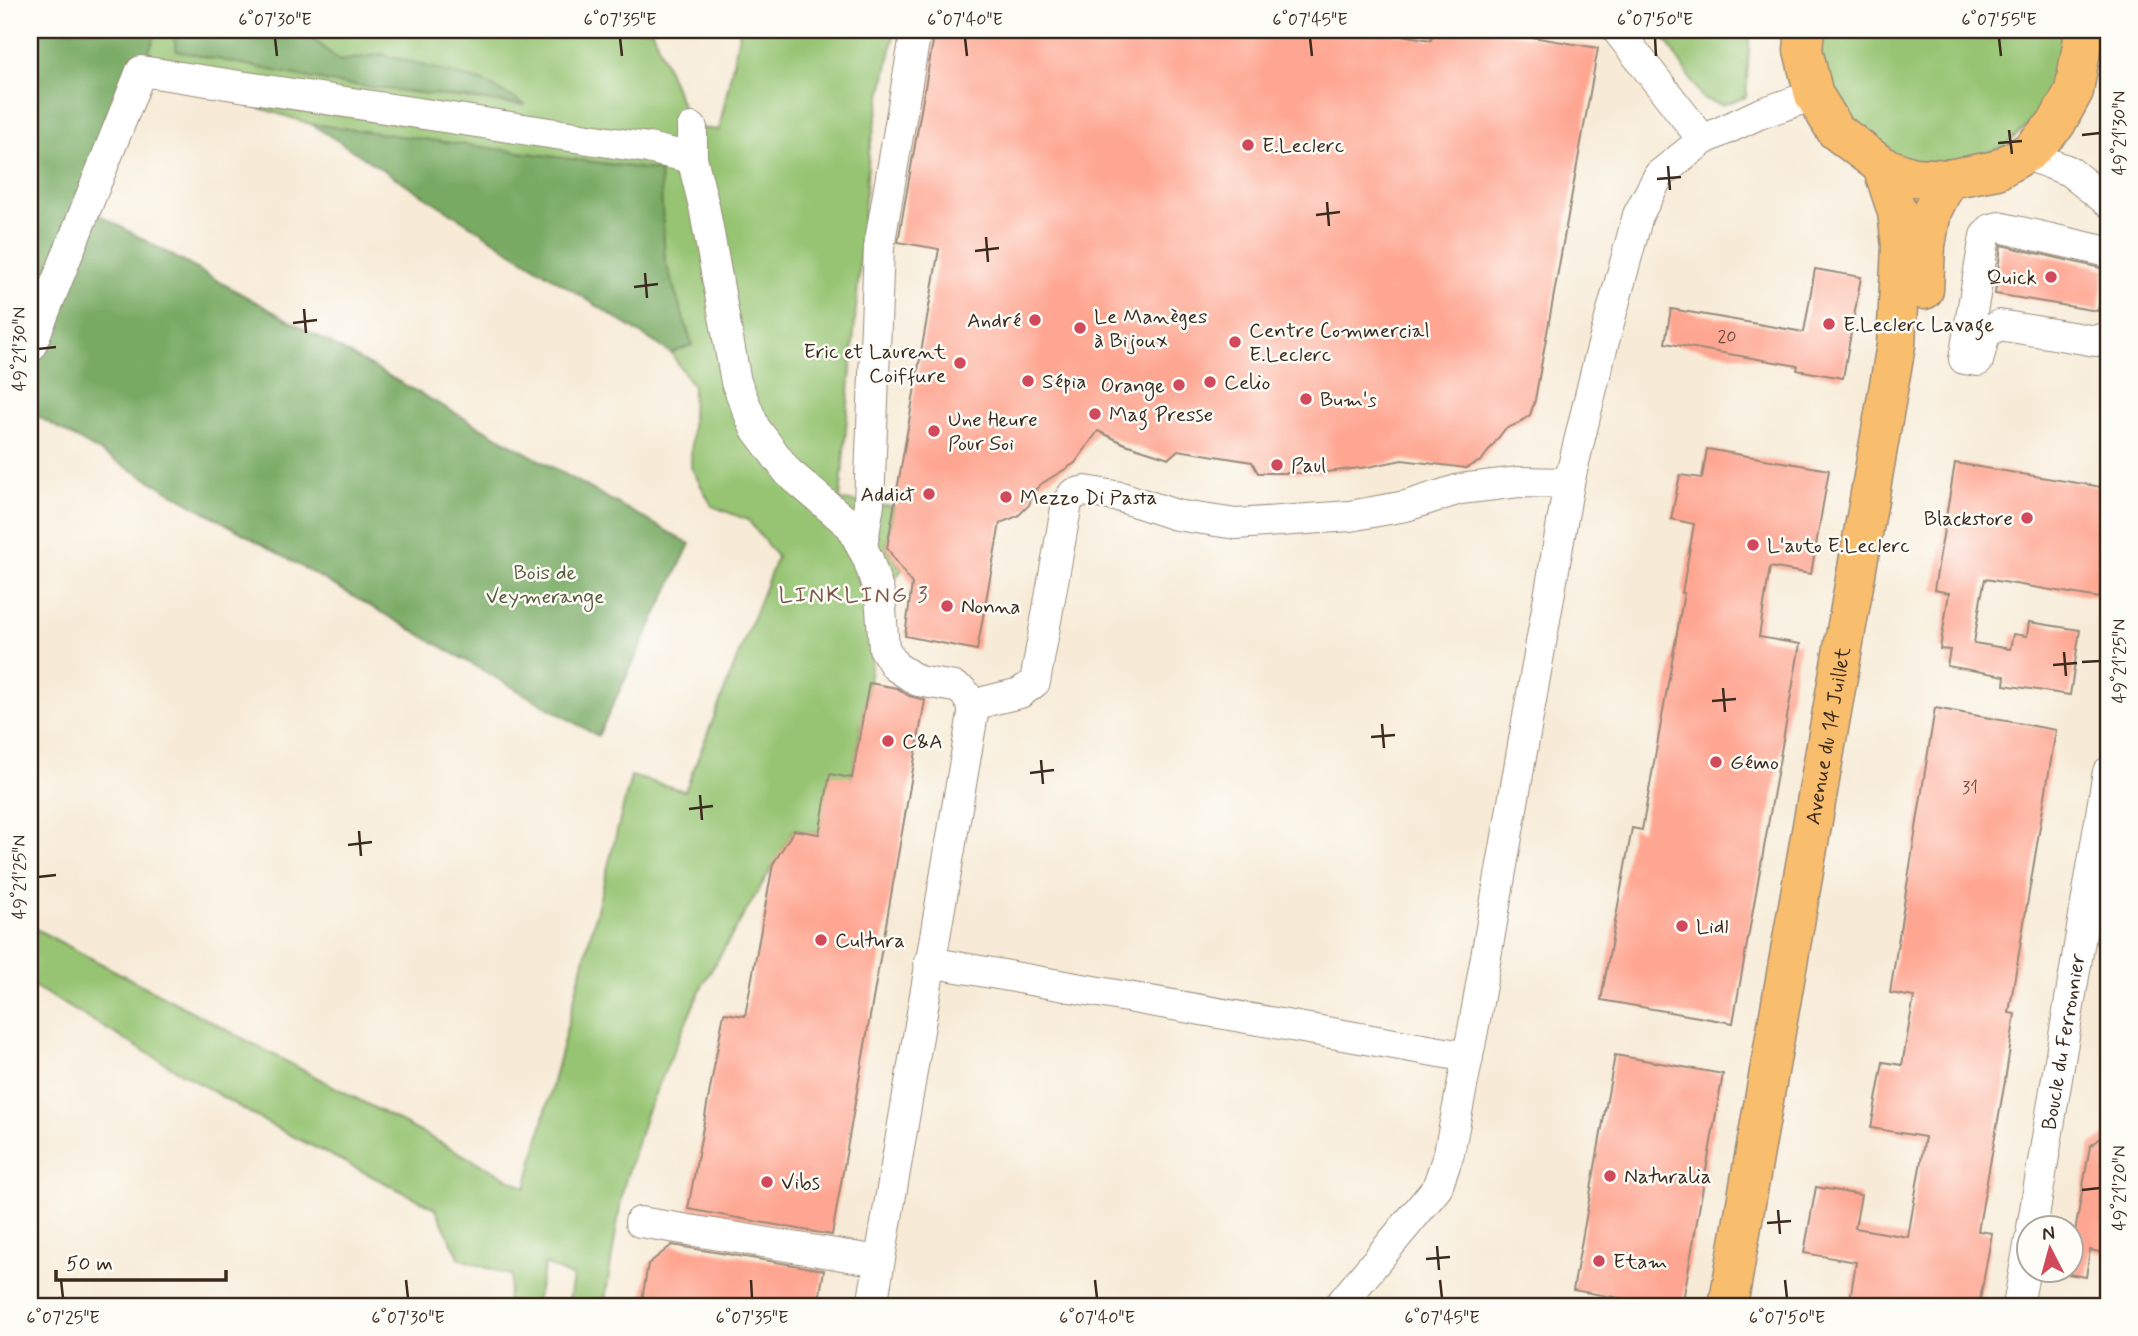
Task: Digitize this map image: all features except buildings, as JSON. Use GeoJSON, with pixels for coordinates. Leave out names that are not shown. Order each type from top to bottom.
{"type":"FeatureCollection","features":[{"type":"Feature","properties":{"kind":"main road"},"geometry":{"type":"LineString","coordinates":[[1805,30],[1803,50],[1814,95],[1836,131],[1882,166],[1913,177],[1948,179],[1997,170],[2037,142],[2056,124],[2074,91],[2094,68],[2108,63]]}},
{"type":"Feature","properties":{"kind":"main road"},"geometry":{"type":"LineString","coordinates":[[2074,91],[2084,39],[2082,30]]}},
{"type":"Feature","properties":{"kind":"main road","name":"Avenue du 14 Juillet"},"geometry":{"type":"LineString","coordinates":[[1728,1306],[1896,345],[1901,246],[1897,212],[1882,166]]}},
{"type":"Feature","properties":{"kind":"main road","name":"Avenue du 14 Juillet"},"geometry":{"type":"LineString","coordinates":[[1753,1306],[1917,372],[1931,211],[1948,179]]}},
{"type":"Feature","properties":{"kind":"street"},"geometry":{"type":"LineString","coordinates":[[862,548],[869,504],[879,247],[916,30]]}},
{"type":"Feature","properties":{"kind":"street"},"geometry":{"type":"LineString","coordinates":[[1617,30],[1703,140]]}},
{"type":"Feature","properties":{"kind":"street"},"geometry":{"type":"LineString","coordinates":[[30,348],[141,71],[648,148],[692,158]]}},
{"type":"Feature","properties":{"kind":"street"},"geometry":{"type":"LineString","coordinates":[[1339,1306],[1437,1188],[1449,1153],[1569,483],[1638,215],[1659,174],[1703,140],[1759,114],[1814,95]]}},
{"type":"Feature","properties":{"kind":"street"},"geometry":{"type":"LineString","coordinates":[[692,128],[692,158],[704,206],[736,382],[755,428],[788,472],[850,526],[862,548],[880,596],[884,648],[895,666],[918,681],[955,687],[964,692],[974,708],[872,1306]]}},
{"type":"Feature","properties":{"kind":"street"},"geometry":{"type":"LineString","coordinates":[[2037,142],[2108,202]]}},
{"type":"Feature","properties":{"kind":"street"},"geometry":{"type":"LineString","coordinates":[[2108,252],[1999,227],[1991,229],[1984,236],[1964,359],[1978,361],[1985,334],[1999,325],[2096,341],[2106,339],[2108,335]]}},
{"type":"Feature","properties":{"kind":"street"},"geometry":{"type":"LineString","coordinates":[[974,708],[987,701],[1020,693],[1035,682],[1067,503],[1073,494],[1085,491],[1109,495],[1176,514],[1236,524],[1350,516],[1406,506],[1460,489],[1519,482],[1569,483]]}},
{"type":"Feature","properties":{"kind":"street","name":"Boucle du Ferronnier"},"geometry":{"type":"LineString","coordinates":[[2034,1214],[2108,772]]}},
{"type":"Feature","properties":{"kind":"street"},"geometry":{"type":"LineString","coordinates":[[929,962],[1468,1057]]}},
{"type":"Feature","properties":{"kind":"street"},"geometry":{"type":"LineString","coordinates":[[640,1222],[879,1261]]}},
{"type":"Feature","properties":{"kind":"street"},"geometry":{"type":"LineString","coordinates":[[2018,1306],[2022,1284]]}},
{"type":"Feature","properties":{"kind":"green space","name":"Bois de Veymerange"},"geometry":{"type":"Polygon","coordinates":[[[30,30],[157,30],[89,209],[690,544],[598,736],[30,412],[30,30]]]}},
{"type":"Feature","properties":{"kind":"green space"},"geometry":{"type":"Polygon","coordinates":[[[157,30],[172,30],[177,51],[336,83],[524,105],[382,54],[340,62],[302,30],[652,30],[682,105],[680,126],[719,130],[740,30],[895,30],[869,152],[840,500],[894,507],[887,548],[902,570],[880,596],[869,683],[852,778],[819,834],[794,830],[702,986],[646,1114],[623,1188],[604,1306],[568,1306],[573,1277],[545,1264],[535,1306],[506,1306],[512,1276],[460,1259],[435,1208],[269,1124],[30,984],[30,926],[526,1188],[631,776],[685,791],[777,557],[748,520],[712,506],[691,467],[693,386],[671,353],[692,345],[665,260],[659,171],[311,124],[141,71],[157,30]]]}},
{"type":"Feature","properties":{"kind":"green space"},"geometry":{"type":"Polygon","coordinates":[[[172,30],[302,30],[340,61],[382,54],[484,82],[526,105],[335,83],[177,51],[172,30]]]}},
{"type":"Feature","properties":{"kind":"green space"},"geometry":{"type":"Polygon","coordinates":[[[1655,30],[1750,30],[1746,97],[1722,105],[1703,99],[1662,34],[1655,30]]]}},
{"type":"Feature","properties":{"kind":"green space"},"geometry":{"type":"Polygon","coordinates":[[[1817,30],[2061,30],[2063,41],[2056,81],[2036,117],[2006,145],[1969,161],[1929,164],[1889,154],[1830,100],[1817,30]]]}},
{"type":"Feature","properties":{"kind":"green space"},"geometry":{"type":"Polygon","coordinates":[[[311,124],[660,171],[665,260],[692,345],[671,353],[311,124]]]}},
{"type":"Feature","properties":{"kind":"place","name":"E.Leclerc"},"geometry":{"type":"Point","coordinates":[1248,145]}},
{"type":"Feature","properties":{"kind":"place","name":"Quick"},"geometry":{"type":"Point","coordinates":[2051,277]}},
{"type":"Feature","properties":{"kind":"place","name":"André"},"geometry":{"type":"Point","coordinates":[1035,320]}},
{"type":"Feature","properties":{"kind":"place","name":"E.Leclerc Lavage"},"geometry":{"type":"Point","coordinates":[1829,324]}},
{"type":"Feature","properties":{"kind":"place","name":"Le Manèges à Bijoux"},"geometry":{"type":"Point","coordinates":[1080,328]}},
{"type":"Feature","properties":{"kind":"place","name":"Centre Commercial E.Leclerc"},"geometry":{"type":"Point","coordinates":[1235,342]}},
{"type":"Feature","properties":{"kind":"place","name":"Eric et Laurent Coiffure"},"geometry":{"type":"Point","coordinates":[960,363]}},
{"type":"Feature","properties":{"kind":"place","name":"Sépia"},"geometry":{"type":"Point","coordinates":[1028,381]}},
{"type":"Feature","properties":{"kind":"place","name":"Celio"},"geometry":{"type":"Point","coordinates":[1210,382]}},
{"type":"Feature","properties":{"kind":"place","name":"Orange"},"geometry":{"type":"Point","coordinates":[1179,385]}},
{"type":"Feature","properties":{"kind":"place","name":"Bum's"},"geometry":{"type":"Point","coordinates":[1306,399]}},
{"type":"Feature","properties":{"kind":"place","name":"Mag Presse"},"geometry":{"type":"Point","coordinates":[1095,414]}},
{"type":"Feature","properties":{"kind":"place","name":"Une Heure Pour Soi"},"geometry":{"type":"Point","coordinates":[934,431]}},
{"type":"Feature","properties":{"kind":"place","name":"Paul"},"geometry":{"type":"Point","coordinates":[1277,465]}},
{"type":"Feature","properties":{"kind":"place","name":"Addict"},"geometry":{"type":"Point","coordinates":[929,494]}},
{"type":"Feature","properties":{"kind":"place","name":"Mezzo Di Pasta"},"geometry":{"type":"Point","coordinates":[1006,497]}},
{"type":"Feature","properties":{"kind":"place","name":"Blackstore"},"geometry":{"type":"Point","coordinates":[2027,518]}},
{"type":"Feature","properties":{"kind":"place","name":"L'auto E.Leclerc"},"geometry":{"type":"Point","coordinates":[1753,545]}},
{"type":"Feature","properties":{"kind":"place","name":"Nonna"},"geometry":{"type":"Point","coordinates":[947,606]}},
{"type":"Feature","properties":{"kind":"place","name":"C&A"},"geometry":{"type":"Point","coordinates":[888,741]}},
{"type":"Feature","properties":{"kind":"place","name":"Gémo"},"geometry":{"type":"Point","coordinates":[1716,762]}},
{"type":"Feature","properties":{"kind":"place","name":"Lidl"},"geometry":{"type":"Point","coordinates":[1682,926]}},
{"type":"Feature","properties":{"kind":"place","name":"Cultura"},"geometry":{"type":"Point","coordinates":[821,940]}},
{"type":"Feature","properties":{"kind":"place","name":"Naturalia"},"geometry":{"type":"Point","coordinates":[1610,1176]}},
{"type":"Feature","properties":{"kind":"place","name":"Vibs"},"geometry":{"type":"Point","coordinates":[767,1182]}},
{"type":"Feature","properties":{"kind":"place","name":"Etam"},"geometry":{"type":"Point","coordinates":[1599,1261]}},
{"type":"Feature","properties":{"kind":"district","name":"LINKLING 3"},"geometry":{"type":"Point","coordinates":[854,594]}}]}
